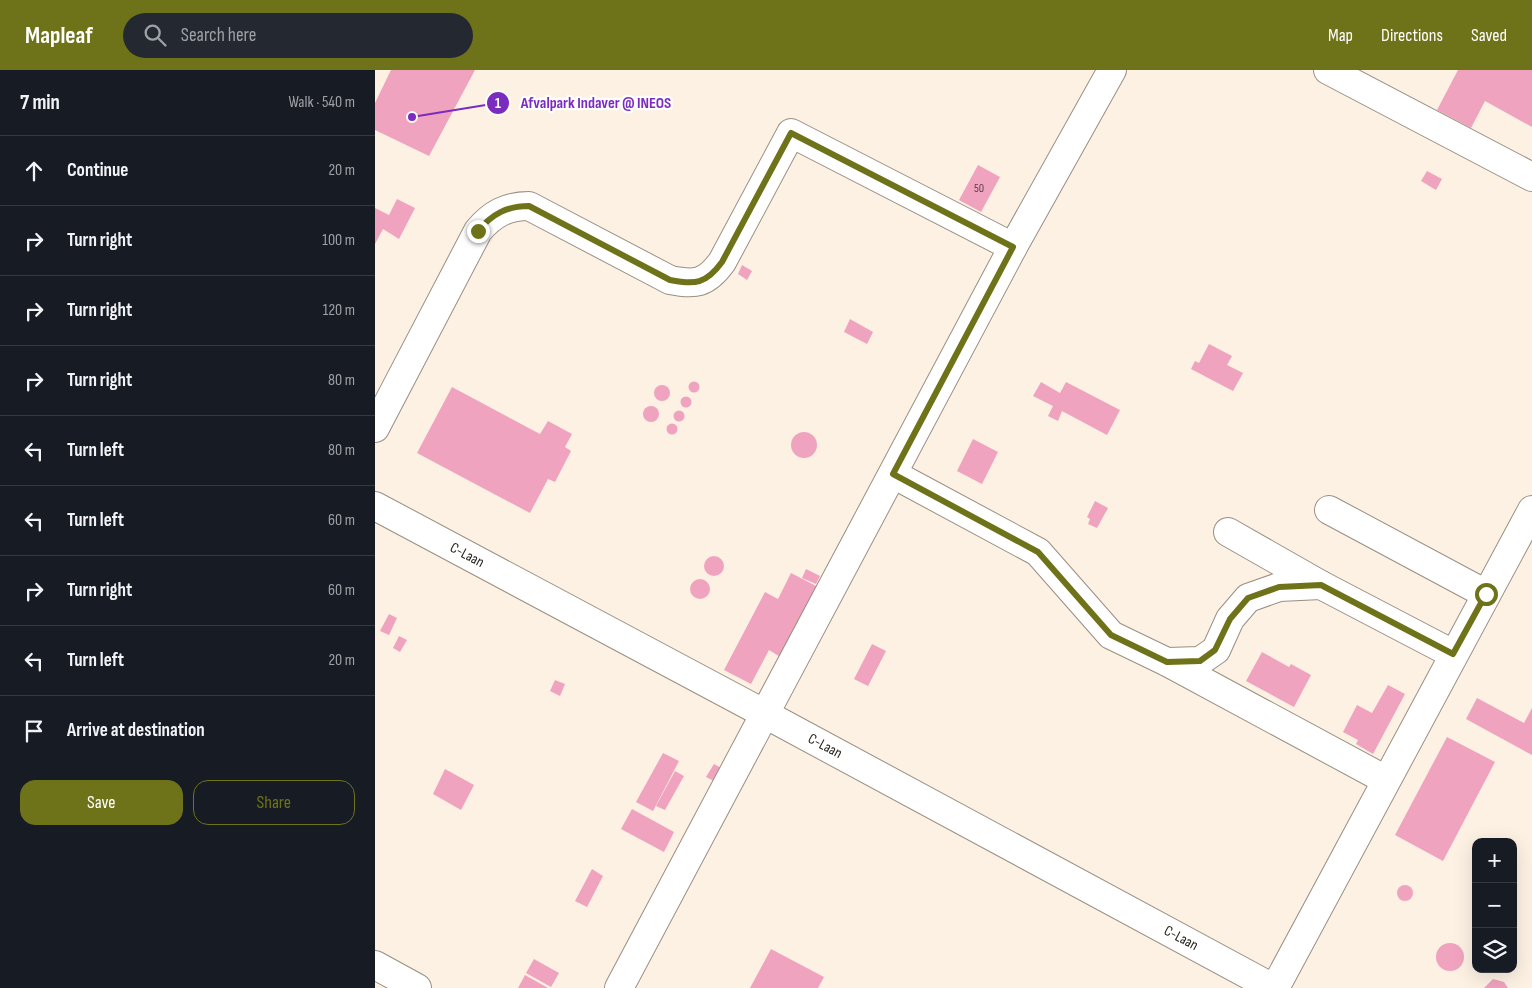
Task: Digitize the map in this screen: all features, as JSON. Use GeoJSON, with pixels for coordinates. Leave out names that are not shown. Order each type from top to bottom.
{"type":"FeatureCollection","features":[{"type":"Feature","properties":{"kind":"lane"},"geometry":{"type":"LineString","coordinates":[[619,988],[1013,247],[1112,70]]}},
{"type":"Feature","properties":{"kind":"lane"},"geometry":{"type":"LineString","coordinates":[[1328,70],[1532,177]]}},
{"type":"Feature","properties":{"kind":"lane"},"geometry":{"type":"LineString","coordinates":[[375,428],[478,231],[495,215],[516,206],[529,206],[670,280],[686,283],[702,281],[713,275],[722,262],[791,133],[1013,247]]}},
{"type":"Feature","properties":{"kind":"lane"},"geometry":{"type":"LineString","coordinates":[[893,474],[1038,552],[1111,635],[1167,662],[1386,780]]}},
{"type":"Feature","properties":{"kind":"lane","name":"C-Laan"},"geometry":{"type":"LineString","coordinates":[[375,506],[1274,988]]}},
{"type":"Feature","properties":{"kind":"lane"},"geometry":{"type":"LineString","coordinates":[[1329,510],[1486,594]]}},
{"type":"Feature","properties":{"kind":"lane"},"geometry":{"type":"LineString","coordinates":[[1274,988],[1532,510]]}},
{"type":"Feature","properties":{"kind":"lane"},"geometry":{"type":"LineString","coordinates":[[1228,532],[1321,585],[1453,654]]}},
{"type":"Feature","properties":{"kind":"lane"},"geometry":{"type":"LineString","coordinates":[[1167,662],[1200,661],[1215,650],[1230,619],[1248,598],[1279,587],[1321,585]]}},
{"type":"Feature","properties":{"kind":"lane"},"geometry":{"type":"LineString","coordinates":[[375,965],[417,988]]}},
{"type":"Feature","properties":{"kind":"building"},"geometry":{"type":"Polygon","coordinates":[[[391,70],[475,70],[429,156],[375,130],[375,103],[391,70]]]}},
{"type":"Feature","properties":{"kind":"building"},"geometry":{"type":"Polygon","coordinates":[[[1458,70],[1532,70],[1532,127],[1485,101],[1471,128],[1437,110],[1458,70]]]}},
{"type":"Feature","properties":{"kind":"building"},"geometry":{"type":"Polygon","coordinates":[[[978,165],[1000,177],[981,212],[959,200],[978,165]]]}},
{"type":"Feature","properties":{"kind":"building"},"geometry":{"type":"Polygon","coordinates":[[[1427,171],[1442,179],[1436,190],[1421,181],[1427,171]]]}},
{"type":"Feature","properties":{"kind":"building"},"geometry":{"type":"Polygon","coordinates":[[[397,199],[415,208],[399,239],[383,229],[375,244],[375,208],[389,215],[397,199]]]}},
{"type":"Feature","properties":{"kind":"building"},"geometry":{"type":"Polygon","coordinates":[[[742,265],[752,271],[747,280],[738,274],[742,265]]]}},
{"type":"Feature","properties":{"kind":"building"},"geometry":{"type":"Polygon","coordinates":[[[850,319],[873,332],[867,344],[844,332],[850,319]]]}},
{"type":"Feature","properties":{"kind":"building"},"geometry":{"type":"Polygon","coordinates":[[[1209,344],[1232,356],[1227,365],[1243,373],[1233,391],[1191,369],[1195,361],[1199,363],[1209,344]]]}},
{"type":"Feature","properties":{"kind":"building"},"geometry":{"type":"Polygon","coordinates":[[[692,382],[696,382],[699,387],[698,391],[692,392],[689,389],[689,385],[692,382]]]}},
{"type":"Feature","properties":{"kind":"building"},"geometry":{"type":"Polygon","coordinates":[[[1041,382],[1060,393],[1066,382],[1120,410],[1107,435],[1062,411],[1058,421],[1048,416],[1053,406],[1033,396],[1041,382]]]}},
{"type":"Feature","properties":{"kind":"building"},"geometry":{"type":"Polygon","coordinates":[[[659,385],[665,385],[670,390],[668,399],[659,401],[654,396],[654,390],[659,385]]]}},
{"type":"Feature","properties":{"kind":"building"},"geometry":{"type":"Polygon","coordinates":[[[452,387],[540,434],[548,421],[572,434],[565,447],[571,451],[555,482],[548,479],[530,513],[417,453],[452,387]]]}},
{"type":"Feature","properties":{"kind":"building"},"geometry":{"type":"Polygon","coordinates":[[[684,397],[688,397],[691,402],[690,406],[684,407],[681,404],[681,400],[684,397]]]}},
{"type":"Feature","properties":{"kind":"building"},"geometry":{"type":"Polygon","coordinates":[[[648,406],[654,406],[659,411],[657,420],[648,422],[643,417],[643,411],[648,406]]]}},
{"type":"Feature","properties":{"kind":"building"},"geometry":{"type":"Polygon","coordinates":[[[677,411],[681,411],[684,416],[683,420],[677,421],[674,418],[674,414],[677,411]]]}},
{"type":"Feature","properties":{"kind":"building"},"geometry":{"type":"Polygon","coordinates":[[[670,424],[674,424],[677,429],[676,433],[670,434],[667,431],[667,427],[670,424]]]}},
{"type":"Feature","properties":{"kind":"building"},"geometry":{"type":"Polygon","coordinates":[[[804,432],[813,436],[817,445],[813,454],[804,458],[795,454],[791,445],[795,436],[804,432]]]}},
{"type":"Feature","properties":{"kind":"building"},"geometry":{"type":"Polygon","coordinates":[[[973,439],[998,452],[982,484],[957,471],[973,439]]]}},
{"type":"Feature","properties":{"kind":"building"},"geometry":{"type":"Polygon","coordinates":[[[1095,501],[1108,508],[1097,528],[1088,524],[1090,519],[1087,517],[1095,501]]]}},
{"type":"Feature","properties":{"kind":"building"},"geometry":{"type":"Polygon","coordinates":[[[714,556],[721,559],[724,566],[721,573],[714,576],[707,573],[704,566],[707,559],[714,556]]]}},
{"type":"Feature","properties":{"kind":"building"},"geometry":{"type":"Polygon","coordinates":[[[806,569],[820,576],[816,584],[802,578],[806,569]]]}},
{"type":"Feature","properties":{"kind":"building"},"geometry":{"type":"Polygon","coordinates":[[[791,573],[820,588],[782,658],[769,650],[751,684],[724,670],[765,592],[778,599],[791,573]]]}},
{"type":"Feature","properties":{"kind":"building"},"geometry":{"type":"Polygon","coordinates":[[[700,579],[707,582],[710,589],[707,596],[700,599],[693,596],[690,589],[693,582],[700,579]]]}},
{"type":"Feature","properties":{"kind":"building"},"geometry":{"type":"Polygon","coordinates":[[[389,614],[397,618],[389,635],[380,631],[389,614]]]}},
{"type":"Feature","properties":{"kind":"building"},"geometry":{"type":"Polygon","coordinates":[[[399,636],[407,640],[400,652],[393,648],[399,636]]]}},
{"type":"Feature","properties":{"kind":"building"},"geometry":{"type":"Polygon","coordinates":[[[872,644],[886,651],[868,686],[854,679],[872,644]]]}},
{"type":"Feature","properties":{"kind":"building"},"geometry":{"type":"Polygon","coordinates":[[[1262,652],[1289,667],[1291,664],[1311,675],[1294,707],[1246,681],[1262,652]]]}},
{"type":"Feature","properties":{"kind":"building"},"geometry":{"type":"Polygon","coordinates":[[[555,680],[565,684],[560,696],[550,691],[555,680]]]}},
{"type":"Feature","properties":{"kind":"building"},"geometry":{"type":"Polygon","coordinates":[[[1388,685],[1405,694],[1373,754],[1356,744],[1358,740],[1343,732],[1357,705],[1372,713],[1388,685]]]}},
{"type":"Feature","properties":{"kind":"building"},"geometry":{"type":"Polygon","coordinates":[[[1477,698],[1524,723],[1532,708],[1532,755],[1466,719],[1477,698]]]}},
{"type":"Feature","properties":{"kind":"building"},"geometry":{"type":"Polygon","coordinates":[[[1447,737],[1495,762],[1443,861],[1395,835],[1447,737]]]}},
{"type":"Feature","properties":{"kind":"building"},"geometry":{"type":"Polygon","coordinates":[[[663,753],[679,761],[653,811],[636,802],[663,753]]]}},
{"type":"Feature","properties":{"kind":"building"},"geometry":{"type":"Polygon","coordinates":[[[714,764],[723,769],[716,782],[706,777],[714,764]]]}},
{"type":"Feature","properties":{"kind":"building"},"geometry":{"type":"Polygon","coordinates":[[[445,769],[474,785],[461,810],[433,794],[445,769]]]}},
{"type":"Feature","properties":{"kind":"building"},"geometry":{"type":"Polygon","coordinates":[[[675,771],[684,776],[665,810],[656,806],[675,771]]]}},
{"type":"Feature","properties":{"kind":"building"},"geometry":{"type":"Polygon","coordinates":[[[632,809],[674,832],[664,852],[621,829],[632,809]]]}},
{"type":"Feature","properties":{"kind":"building"},"geometry":{"type":"Polygon","coordinates":[[[592,869],[603,876],[587,907],[575,901],[592,869]]]}},
{"type":"Feature","properties":{"kind":"building"},"geometry":{"type":"Polygon","coordinates":[[[1402,885],[1408,885],[1413,890],[1411,899],[1402,901],[1397,896],[1397,890],[1402,885]]]}},
{"type":"Feature","properties":{"kind":"building"},"geometry":{"type":"Polygon","coordinates":[[[1450,943],[1460,947],[1464,957],[1460,967],[1450,971],[1440,967],[1436,957],[1440,947],[1450,943]]]}},
{"type":"Feature","properties":{"kind":"building"},"geometry":{"type":"Polygon","coordinates":[[[771,949],[824,977],[818,988],[750,988],[771,949]]]}},
{"type":"Feature","properties":{"kind":"building"},"geometry":{"type":"Polygon","coordinates":[[[534,959],[559,973],[551,987],[526,973],[534,959]]]}},
{"type":"Feature","properties":{"kind":"building"},"geometry":{"type":"Polygon","coordinates":[[[525,975],[548,988],[518,988],[525,975]]]}},
{"type":"Feature","properties":{"kind":"building"},"geometry":{"type":"Polygon","coordinates":[[[1493,979],[1504,982],[1508,988],[1484,988],[1493,979]]]}},
{"type":"Feature","properties":{"kind":"place","name":"Afvalpark Indaver @ INEOS"},"geometry":{"type":"Point","coordinates":[412,117]}},
{"type":"Feature","properties":{"kind":"route"},"geometry":{"type":"LineString","coordinates":[[478,231],[488,220],[502,210],[516,206],[529,206],[670,280],[686,283],[702,281],[713,275],[722,262],[791,133],[1013,247],[893,474],[1038,552],[1111,635],[1167,662],[1200,661],[1215,650],[1230,619],[1248,598],[1279,587],[1321,585],[1453,654],[1486,594]]}}]}
